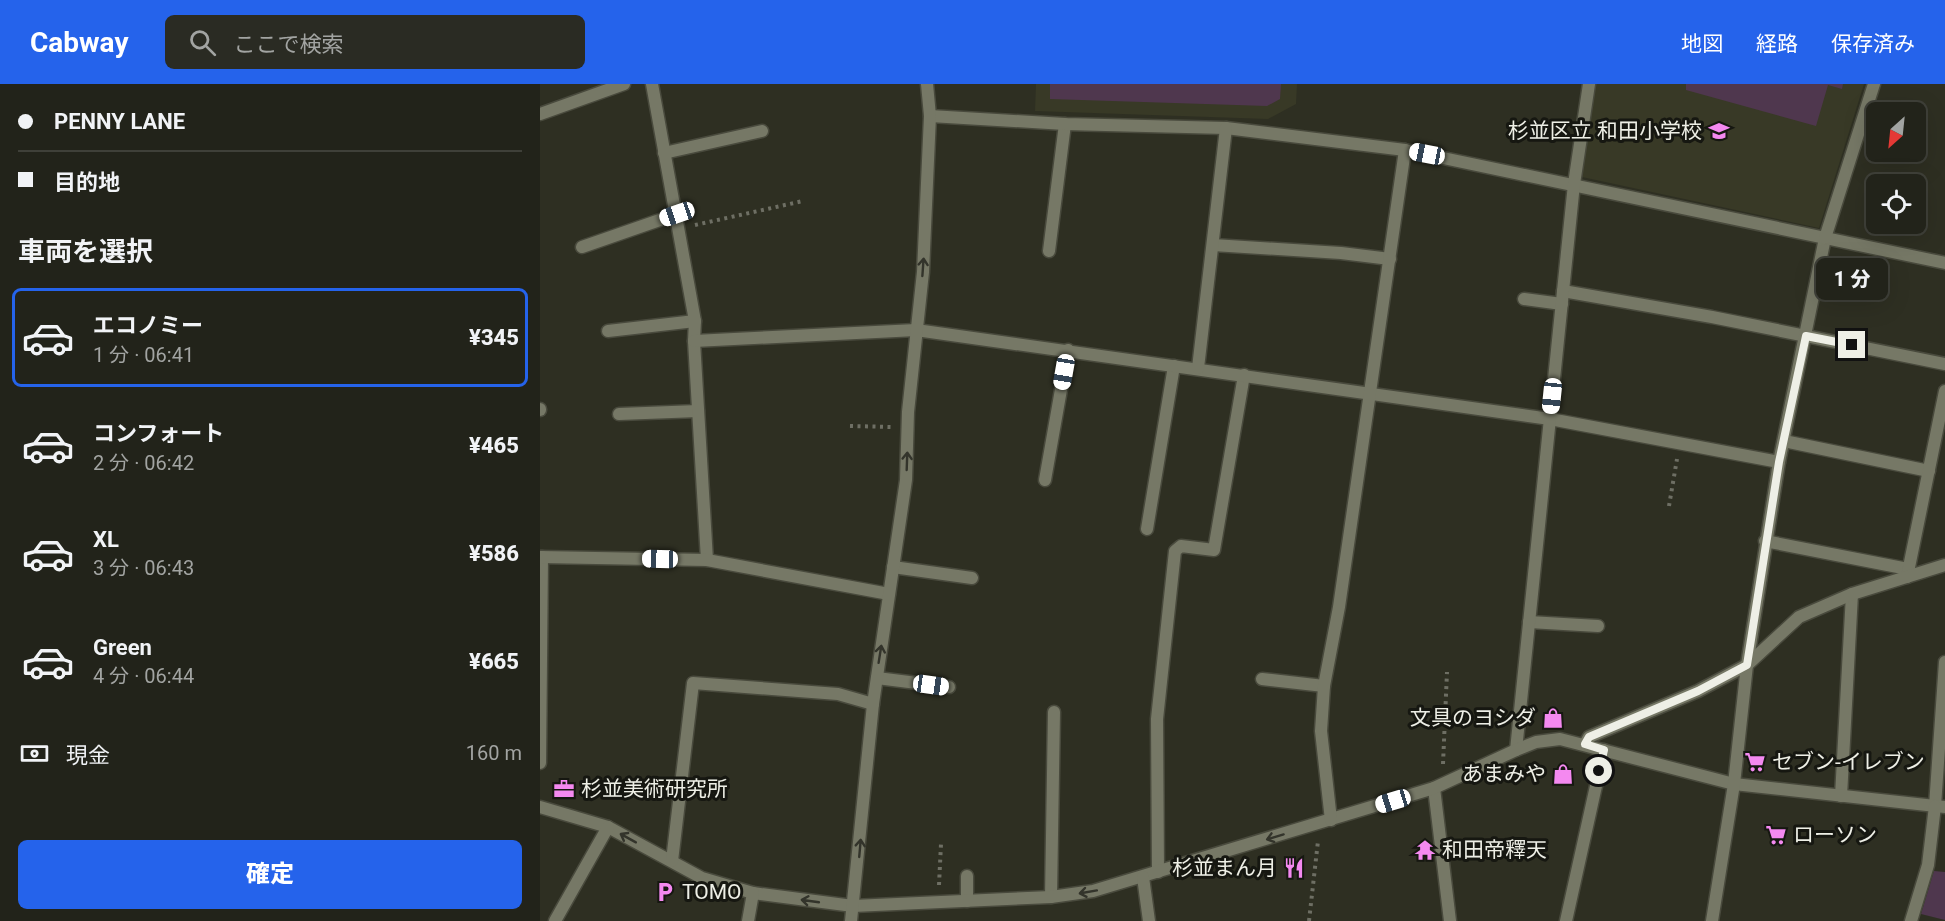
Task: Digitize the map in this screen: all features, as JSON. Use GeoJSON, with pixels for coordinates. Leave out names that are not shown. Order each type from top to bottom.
{"type":"FeatureCollection","features":[{"type":"Feature","properties":{"kind":"street"},"geometry":{"type":"LineString","coordinates":[[540,114],[624,84]]}},
{"type":"Feature","properties":{"kind":"street"},"geometry":{"type":"LineString","coordinates":[[652,84],[680,228],[695,321],[694,341],[707,560]]}},
{"type":"Feature","properties":{"kind":"street"},"geometry":{"type":"LineString","coordinates":[[851,921],[873,704],[906,480],[916,330],[923,272],[930,116],[927,84]]}},
{"type":"Feature","properties":{"kind":"street"},"geometry":{"type":"LineString","coordinates":[[1516,750],[1574,184],[1589,84]]}},
{"type":"Feature","properties":{"kind":"street"},"geometry":{"type":"LineString","coordinates":[[1712,921],[1734,784],[1747,665],[1765,541],[1779,462],[1825,237],[1874,84]]}},
{"type":"Feature","properties":{"kind":"street"},"geometry":{"type":"LineString","coordinates":[[930,116],[1065,124],[1226,128],[1406,150],[1945,263]]}},
{"type":"Feature","properties":{"kind":"street"},"geometry":{"type":"LineString","coordinates":[[1049,251],[1065,124]]}},
{"type":"Feature","properties":{"kind":"street"},"geometry":{"type":"LineString","coordinates":[[1198,368],[1226,128]]}},
{"type":"Feature","properties":{"kind":"street"},"geometry":{"type":"LineString","coordinates":[[664,153],[762,131]]}},
{"type":"Feature","properties":{"kind":"street"},"geometry":{"type":"LineString","coordinates":[[1326,822],[1321,731],[1324,686],[1339,607],[1406,150]]}},
{"type":"Feature","properties":{"kind":"street"},"geometry":{"type":"LineString","coordinates":[[582,247],[677,214]]}},
{"type":"Feature","properties":{"kind":"street"},"geometry":{"type":"LineString","coordinates":[[1213,245],[1341,253],[1389,259]]}},
{"type":"Feature","properties":{"kind":"street"},"geometry":{"type":"LineString","coordinates":[[1524,299],[1563,297],[1806,336],[1945,364]]}},
{"type":"Feature","properties":{"kind":"street"},"geometry":{"type":"LineString","coordinates":[[608,331],[695,321]]}},
{"type":"Feature","properties":{"kind":"street"},"geometry":{"type":"LineString","coordinates":[[694,341],[916,330],[1550,419],[1779,462]]}},
{"type":"Feature","properties":{"kind":"street"},"geometry":{"type":"LineString","coordinates":[[1046,480],[1068,350]]}},
{"type":"Feature","properties":{"kind":"street"},"geometry":{"type":"LineString","coordinates":[[1147,529],[1174,366]]}},
{"type":"Feature","properties":{"kind":"street"},"geometry":{"type":"LineString","coordinates":[[1158,872],[1157,720],[1175,550],[1181,546],[1214,550],[1244,375]]}},
{"type":"Feature","properties":{"kind":"street"},"geometry":{"type":"LineString","coordinates":[[1907,573],[1945,391]]}},
{"type":"Feature","properties":{"kind":"street"},"geometry":{"type":"LineString","coordinates":[[619,414],[698,411]]}},
{"type":"Feature","properties":{"kind":"street"},"geometry":{"type":"LineString","coordinates":[[1784,441],[1929,471]]}},
{"type":"Feature","properties":{"kind":"street"},"geometry":{"type":"LineString","coordinates":[[1765,541],[1907,573]]}},
{"type":"Feature","properties":{"kind":"street"},"geometry":{"type":"LineString","coordinates":[[540,763],[541,557],[707,560],[889,594]]}},
{"type":"Feature","properties":{"kind":"street"},"geometry":{"type":"LineString","coordinates":[[1585,744],[1589,737],[1698,691],[1747,665],[1799,617],[1907,573],[1945,566]]}},
{"type":"Feature","properties":{"kind":"street"},"geometry":{"type":"LineString","coordinates":[[893,567],[972,578]]}},
{"type":"Feature","properties":{"kind":"street"},"geometry":{"type":"LineString","coordinates":[[1841,796],[1852,594]]}},
{"type":"Feature","properties":{"kind":"street"},"geometry":{"type":"LineString","coordinates":[[1529,622],[1598,626]]}},
{"type":"Feature","properties":{"kind":"street"},"geometry":{"type":"LineString","coordinates":[[1911,921],[1928,865],[1940,807],[1945,662]]}},
{"type":"Feature","properties":{"kind":"street"},"geometry":{"type":"LineString","coordinates":[[877,678],[949,687]]}},
{"type":"Feature","properties":{"kind":"street"},"geometry":{"type":"LineString","coordinates":[[1262,679],[1324,686]]}},
{"type":"Feature","properties":{"kind":"street"},"geometry":{"type":"LineString","coordinates":[[672,861],[693,683],[838,694],[873,704]]}},
{"type":"Feature","properties":{"kind":"street"},"geometry":{"type":"LineString","coordinates":[[1051,897],[1054,712]]}},
{"type":"Feature","properties":{"kind":"street"},"geometry":{"type":"LineString","coordinates":[[540,807],[608,827],[702,878],[753,893],[853,906],[1051,897],[1093,891],[1326,822],[1438,786],[1536,742],[1560,739],[1734,784],[1940,807]]}},
{"type":"Feature","properties":{"kind":"street"},"geometry":{"type":"LineString","coordinates":[[1566,921],[1604,750]]}},
{"type":"Feature","properties":{"kind":"street"},"geometry":{"type":"LineString","coordinates":[[1438,786],[1450,921]]}},
{"type":"Feature","properties":{"kind":"street"},"geometry":{"type":"LineString","coordinates":[[555,921],[608,827]]}},
{"type":"Feature","properties":{"kind":"street"},"geometry":{"type":"LineString","coordinates":[[967,876],[967,901]]}},
{"type":"Feature","properties":{"kind":"street"},"geometry":{"type":"LineString","coordinates":[[1143,877],[1149,921]]}},
{"type":"Feature","properties":{"kind":"street"},"geometry":{"type":"LineString","coordinates":[[748,921],[753,893]]}},
{"type":"Feature","properties":{"kind":"path"},"geometry":{"type":"LineString","coordinates":[[680,228],[803,201]]}},
{"type":"Feature","properties":{"kind":"path"},"geometry":{"type":"LineString","coordinates":[[850,426],[908,428]]}},
{"type":"Feature","properties":{"kind":"path"},"geometry":{"type":"LineString","coordinates":[[1669,506],[1679,445]]}},
{"type":"Feature","properties":{"kind":"path"},"geometry":{"type":"LineString","coordinates":[[1438,786],[1447,672]]}},
{"type":"Feature","properties":{"kind":"path"},"geometry":{"type":"LineString","coordinates":[[1309,921],[1326,822]]}},
{"type":"Feature","properties":{"kind":"path"},"geometry":{"type":"LineString","coordinates":[[938,902],[941,844]]}},
{"type":"Feature","properties":{"kind":"shaded area"},"geometry":{"type":"Polygon","coordinates":[[[1036,84],[1297,84],[1296,104],[1268,119],[1035,111],[1036,84]]]}},
{"type":"Feature","properties":{"kind":"shaded area"},"geometry":{"type":"Polygon","coordinates":[[[1050,84],[1281,84],[1280,99],[1267,106],[1050,99],[1050,84]]]}},
{"type":"Feature","properties":{"kind":"shaded area","name":"杉並区立 和田小学校"},"geometry":{"type":"Polygon","coordinates":[[[1595,84],[1864,84],[1819,228],[1582,177],[1595,84]]]}},
{"type":"Feature","properties":{"kind":"shaded area"},"geometry":{"type":"Polygon","coordinates":[[[1686,84],[1843,84],[1842,89],[1828,85],[1816,126],[1686,90],[1686,84]]]}},
{"type":"Feature","properties":{"kind":"shaded area"},"geometry":{"type":"Polygon","coordinates":[[[1934,871],[1945,872],[1945,920],[1921,914],[1934,871]]]}},
{"type":"Feature","properties":{"kind":"place","name":"杉並区立 和田小学校"},"geometry":{"type":"Point","coordinates":[1719,131]}},
{"type":"Feature","properties":{"kind":"place","name":"文具のヨシダ"},"geometry":{"type":"Point","coordinates":[1553,718]}},
{"type":"Feature","properties":{"kind":"place","name":"セブン-イレブン"},"geometry":{"type":"Point","coordinates":[1755,762]}},
{"type":"Feature","properties":{"kind":"place","name":"あまみや"},"geometry":{"type":"Point","coordinates":[1563,774]}},
{"type":"Feature","properties":{"kind":"place","name":"杉並美術研究所"},"geometry":{"type":"Point","coordinates":[564,789]}},
{"type":"Feature","properties":{"kind":"place","name":"ローソン"},"geometry":{"type":"Point","coordinates":[1776,835]}},
{"type":"Feature","properties":{"kind":"place","name":"和田帝釋天"},"geometry":{"type":"Point","coordinates":[1425,850]}},
{"type":"Feature","properties":{"kind":"place","name":"杉並まん月"},"geometry":{"type":"Point","coordinates":[1294,868]}},
{"type":"Feature","properties":{"kind":"place","name":"TOMO"},"geometry":{"type":"Point","coordinates":[665,892]}},
{"type":"Feature","properties":{"kind":"route"},"geometry":{"type":"LineString","coordinates":[[1599,771],[1604,750],[1585,744],[1589,737],[1698,691],[1747,665],[1779,462],[1806,336],[1852,345]]}}]}
